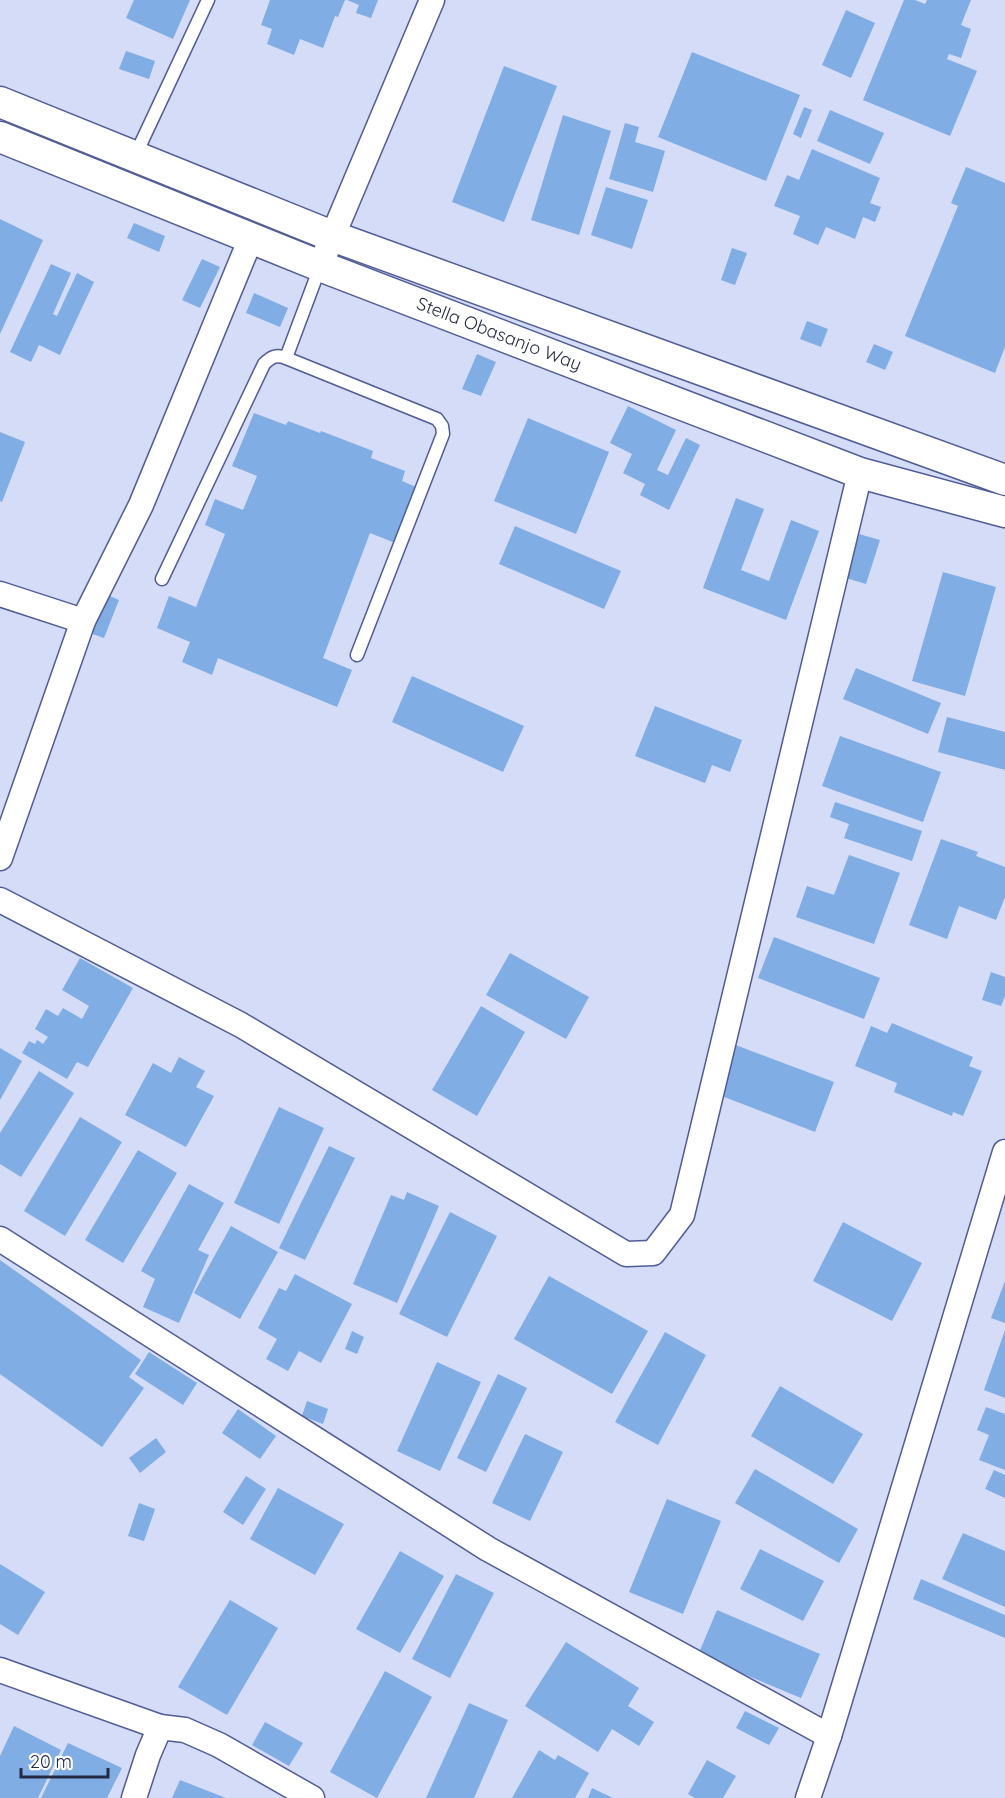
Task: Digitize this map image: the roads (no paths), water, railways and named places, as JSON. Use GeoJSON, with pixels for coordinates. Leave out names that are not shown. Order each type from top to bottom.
{"type":"FeatureCollection","features":[{"type":"Feature","properties":{"kind":"street"},"geometry":{"type":"LineString","coordinates":[[320,266],[432,0]]}},
{"type":"Feature","properties":{"kind":"street"},"geometry":{"type":"LineString","coordinates":[[0,102],[333,236],[1005,480]]}},
{"type":"Feature","properties":{"kind":"street","name":"Stella Obasanjo Way"},"geometry":{"type":"LineString","coordinates":[[0,137],[320,266],[860,473],[1005,512]]}},
{"type":"Feature","properties":{"kind":"street"},"geometry":{"type":"LineString","coordinates":[[0,858],[84,621],[141,505],[251,238]]}},
{"type":"Feature","properties":{"kind":"street"},"geometry":{"type":"LineString","coordinates":[[0,900],[241,1025],[626,1254],[653,1253],[682,1215],[860,473]]}},
{"type":"Feature","properties":{"kind":"street"},"geometry":{"type":"LineString","coordinates":[[0,594],[84,621]]}},
{"type":"Feature","properties":{"kind":"street"},"geometry":{"type":"LineString","coordinates":[[808,1798],[829,1736],[1005,1152]]}},
{"type":"Feature","properties":{"kind":"street"},"geometry":{"type":"LineString","coordinates":[[0,1239],[488,1549],[829,1736]]}},
{"type":"Feature","properties":{"kind":"street"},"geometry":{"type":"LineString","coordinates":[[0,1670],[160,1727],[185,1730],[219,1745],[312,1798]]}},
{"type":"Feature","properties":{"kind":"street"},"geometry":{"type":"LineString","coordinates":[[134,1798],[160,1727]]}},
{"type":"Feature","properties":{"kind":"lane"},"geometry":{"type":"LineString","coordinates":[[135,156],[208,0]]}},
{"type":"Feature","properties":{"kind":"lane"},"geometry":{"type":"LineString","coordinates":[[286,358],[320,266]]}},
{"type":"Feature","properties":{"kind":"lane"},"geometry":{"type":"LineString","coordinates":[[162,579],[264,364],[270,358],[278,355],[286,358],[437,419],[442,426],[443,434],[357,655]]}}]}
